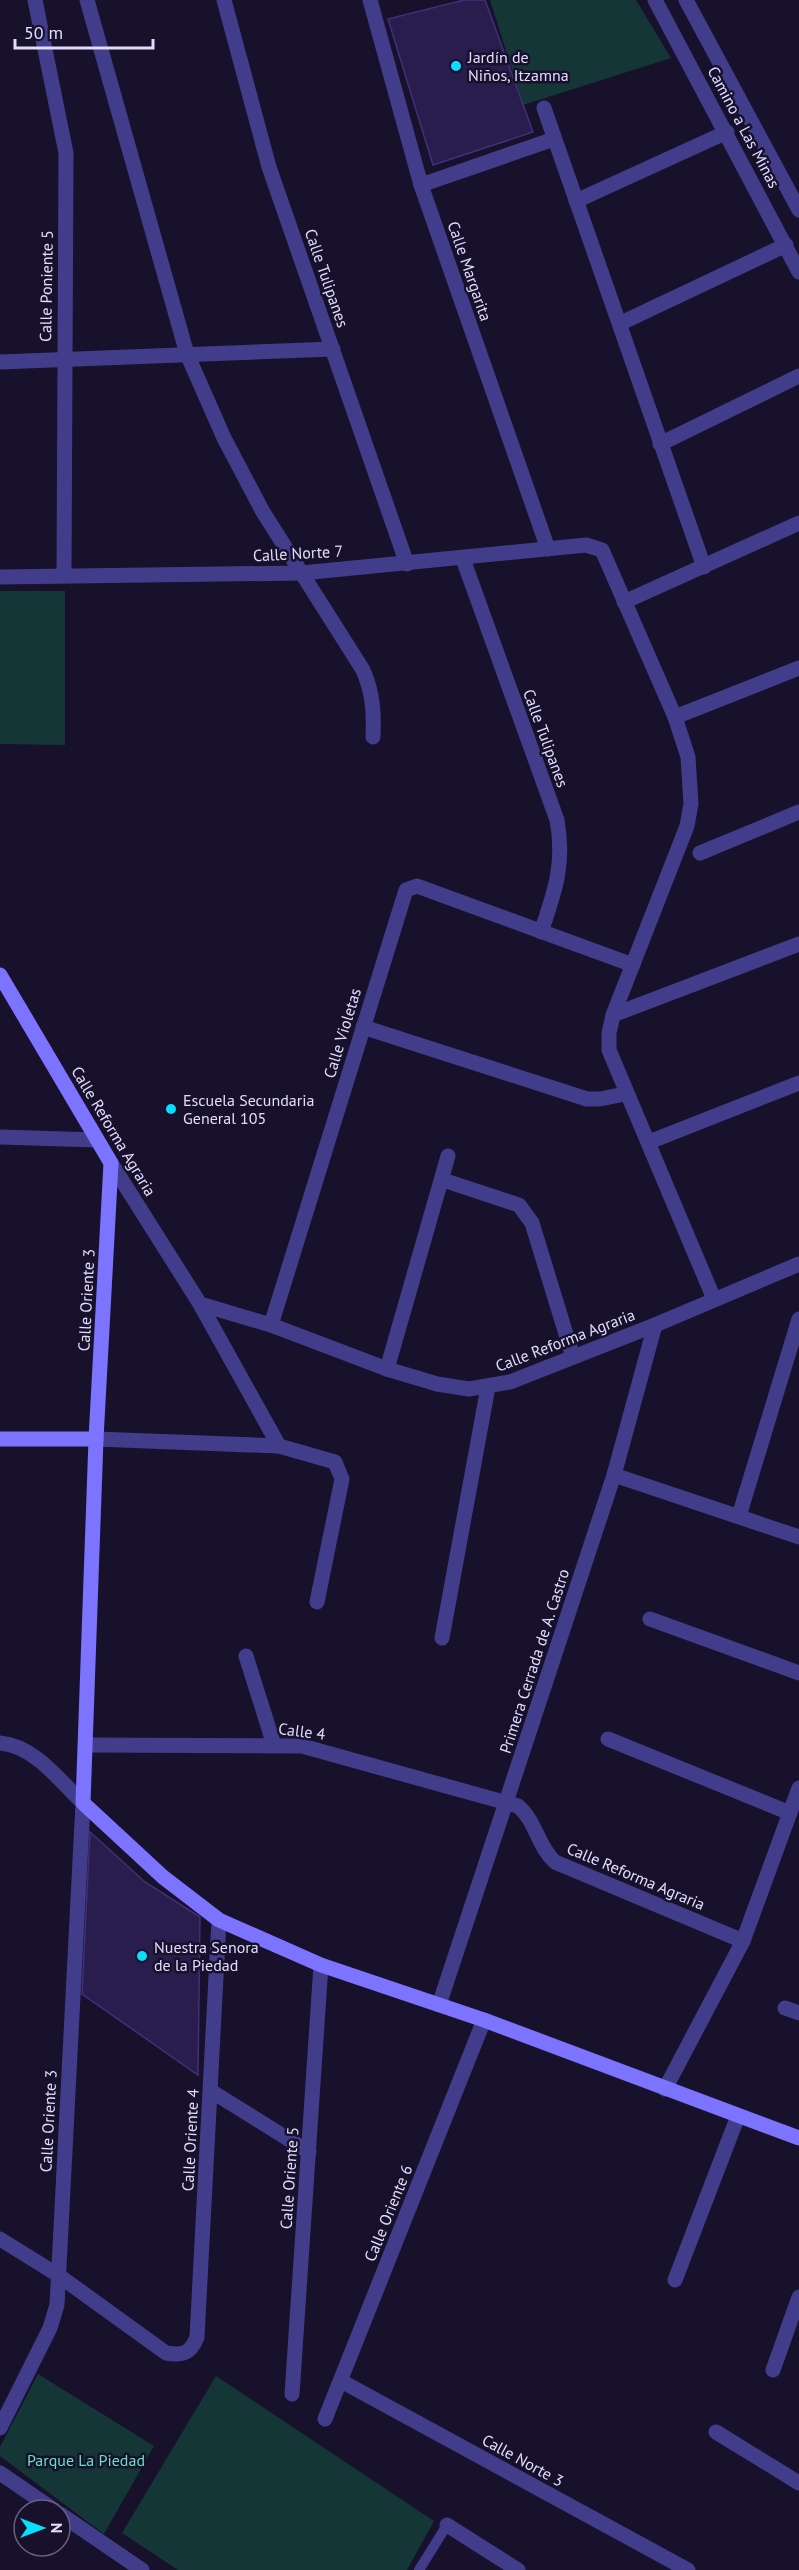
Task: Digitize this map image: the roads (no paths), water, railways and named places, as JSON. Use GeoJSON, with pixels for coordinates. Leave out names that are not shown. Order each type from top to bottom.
{"type":"FeatureCollection","features":[{"type":"Feature","properties":{"kind":"main road","name":"Calle Reforma Agraria"},"geometry":{"type":"LineString","coordinates":[[0,975],[111,1163]]}},
{"type":"Feature","properties":{"kind":"main road","name":"Calle Oriente 3"},"geometry":{"type":"LineString","coordinates":[[83,1803],[96,1439],[111,1163]]}},
{"type":"Feature","properties":{"kind":"main road"},"geometry":{"type":"LineString","coordinates":[[0,1439],[96,1439]]}},
{"type":"Feature","properties":{"kind":"main road"},"geometry":{"type":"LineString","coordinates":[[83,1803],[163,1877],[219,1920],[321,1965],[484,2020],[799,2138]]}},
{"type":"Feature","properties":{"kind":"street","name":"Calle Poniente 5"},"geometry":{"type":"LineString","coordinates":[[34,0],[66,153],[63,359],[64,576]]}},
{"type":"Feature","properties":{"kind":"street"},"geometry":{"type":"LineString","coordinates":[[87,0],[187,354],[224,438],[254,494],[363,670],[374,708],[373,737]]}},
{"type":"Feature","properties":{"kind":"street","name":"Calle Tulipanes"},"geometry":{"type":"LineString","coordinates":[[224,0],[269,167],[407,564]]}},
{"type":"Feature","properties":{"kind":"street","name":"Calle Margarita"},"geometry":{"type":"LineString","coordinates":[[370,0],[421,186],[548,549]]}},
{"type":"Feature","properties":{"kind":"street","name":"Camino a Las Minas"},"geometry":{"type":"LineString","coordinates":[[655,0],[727,132],[799,272]]}},
{"type":"Feature","properties":{"kind":"street","name":"Camino a Las Minas"},"geometry":{"type":"LineString","coordinates":[[686,0],[799,210]]}},
{"type":"Feature","properties":{"kind":"street"},"geometry":{"type":"LineString","coordinates":[[544,108],[621,323],[660,444],[704,567]]}},
{"type":"Feature","properties":{"kind":"street"},"geometry":{"type":"LineString","coordinates":[[576,201],[727,132]]}},
{"type":"Feature","properties":{"kind":"street"},"geometry":{"type":"LineString","coordinates":[[421,186],[554,139]]}},
{"type":"Feature","properties":{"kind":"street"},"geometry":{"type":"LineString","coordinates":[[621,323],[786,245]]}},
{"type":"Feature","properties":{"kind":"street"},"geometry":{"type":"LineString","coordinates":[[0,362],[333,349]]}},
{"type":"Feature","properties":{"kind":"street"},"geometry":{"type":"LineString","coordinates":[[660,444],[799,376]]}},
{"type":"Feature","properties":{"kind":"street"},"geometry":{"type":"LineString","coordinates":[[714,1299],[649,1142],[625,1094],[609,1050],[613,1016],[687,826],[691,804],[688,757],[675,717],[624,602],[799,523]]}},
{"type":"Feature","properties":{"kind":"street","name":"Calle Norte 7"},"geometry":{"type":"LineString","coordinates":[[0,577],[302,573],[548,549],[597,547],[604,554],[624,602]]}},
{"type":"Feature","properties":{"kind":"street","name":"Calle Tulipanes"},"geometry":{"type":"LineString","coordinates":[[462,559],[557,820],[561,844],[561,868],[541,932]]}},
{"type":"Feature","properties":{"kind":"street"},"geometry":{"type":"LineString","coordinates":[[675,717],[799,668]]}},
{"type":"Feature","properties":{"kind":"street"},"geometry":{"type":"LineString","coordinates":[[700,853],[799,812]]}},
{"type":"Feature","properties":{"kind":"street","name":"Calle Violetas"},"geometry":{"type":"LineString","coordinates":[[271,1325],[406,890],[417,886],[541,932]]}},
{"type":"Feature","properties":{"kind":"street"},"geometry":{"type":"LineString","coordinates":[[541,932],[633,965]]}},
{"type":"Feature","properties":{"kind":"street"},"geometry":{"type":"LineString","coordinates":[[613,1016],[799,944]]}},
{"type":"Feature","properties":{"kind":"street"},"geometry":{"type":"LineString","coordinates":[[363,1027],[587,1098],[600,1099],[625,1094]]}},
{"type":"Feature","properties":{"kind":"street"},"geometry":{"type":"LineString","coordinates":[[649,1142],[799,1083]]}},
{"type":"Feature","properties":{"kind":"street"},"geometry":{"type":"LineString","coordinates":[[0,1137],[97,1140]]}},
{"type":"Feature","properties":{"kind":"street"},"geometry":{"type":"LineString","coordinates":[[387,1369],[443,1180],[448,1156]]}},
{"type":"Feature","properties":{"kind":"street","name":"Calle Reforma Agraria"},"geometry":{"type":"LineString","coordinates":[[111,1163],[200,1304],[279,1446]]}},
{"type":"Feature","properties":{"kind":"street"},"geometry":{"type":"LineString","coordinates":[[443,1180],[519,1205],[526,1212],[532,1223],[573,1357]]}},
{"type":"Feature","properties":{"kind":"street","name":"Calle Reforma Agraria"},"geometry":{"type":"LineString","coordinates":[[200,1304],[271,1325],[387,1369],[437,1384],[469,1389],[510,1382],[655,1325],[799,1264]]}},
{"type":"Feature","properties":{"kind":"street"},"geometry":{"type":"LineString","coordinates":[[739,1515],[799,1319]]}},
{"type":"Feature","properties":{"kind":"street","name":"Primera Cerrada de A. Castro"},"geometry":{"type":"LineString","coordinates":[[439,2005],[614,1475],[655,1325]]}},
{"type":"Feature","properties":{"kind":"street"},"geometry":{"type":"LineString","coordinates":[[442,1638],[489,1387]]}},
{"type":"Feature","properties":{"kind":"street"},"geometry":{"type":"LineString","coordinates":[[96,1439],[279,1446],[335,1462],[342,1479],[317,1602]]}},
{"type":"Feature","properties":{"kind":"street"},"geometry":{"type":"LineString","coordinates":[[614,1475],[799,1537]]}},
{"type":"Feature","properties":{"kind":"street"},"geometry":{"type":"LineString","coordinates":[[650,1619],[799,1672]]}},
{"type":"Feature","properties":{"kind":"street"},"geometry":{"type":"LineString","coordinates":[[246,1656],[274,1745]]}},
{"type":"Feature","properties":{"kind":"street"},"geometry":{"type":"LineString","coordinates":[[608,1739],[790,1813]]}},
{"type":"Feature","properties":{"kind":"street"},"geometry":{"type":"LineString","coordinates":[[0,1743],[15,1746],[35,1756],[83,1803]]}},
{"type":"Feature","properties":{"kind":"street","name":"Calle 4"},"geometry":{"type":"LineString","coordinates":[[86,1745],[302,1746],[507,1803]]}},
{"type":"Feature","properties":{"kind":"street"},"geometry":{"type":"LineString","coordinates":[[665,2089],[743,1941],[799,1788]]}},
{"type":"Feature","properties":{"kind":"street","name":"Calle Oriente 3"},"geometry":{"type":"LineString","coordinates":[[0,2428],[50,2328],[57,2305],[83,1803]]}},
{"type":"Feature","properties":{"kind":"street","name":"Calle Reforma Agraria"},"geometry":{"type":"LineString","coordinates":[[507,1803],[518,1806],[526,1812],[549,1856],[555,1862],[743,1941]]}},
{"type":"Feature","properties":{"kind":"street","name":"Calle Oriente 4"},"geometry":{"type":"LineString","coordinates":[[58,2275],[166,2353],[189,2352],[197,2337],[219,1920]]}},
{"type":"Feature","properties":{"kind":"street","name":"Calle Oriente 5"},"geometry":{"type":"LineString","coordinates":[[292,2394],[321,1965]]}},
{"type":"Feature","properties":{"kind":"street","name":"Calle Oriente 6"},"geometry":{"type":"LineString","coordinates":[[325,2419],[484,2020]]}},
{"type":"Feature","properties":{"kind":"street"},"geometry":{"type":"LineString","coordinates":[[211,2091],[309,2152]]}},
{"type":"Feature","properties":{"kind":"street"},"geometry":{"type":"LineString","coordinates":[[675,2280],[738,2116]]}},
{"type":"Feature","properties":{"kind":"street"},"geometry":{"type":"LineString","coordinates":[[0,2239],[58,2275]]}},
{"type":"Feature","properties":{"kind":"street"},"geometry":{"type":"LineString","coordinates":[[773,2370],[799,2297]]}},
{"type":"Feature","properties":{"kind":"street","name":"Calle Norte 3"},"geometry":{"type":"LineString","coordinates":[[341,2381],[688,2570]]}},
{"type":"Feature","properties":{"kind":"street"},"geometry":{"type":"LineString","coordinates":[[716,2432],[799,2483]]}},
{"type":"Feature","properties":{"kind":"street"},"geometry":{"type":"LineString","coordinates":[[0,2473],[36,2498]]}},
{"type":"Feature","properties":{"kind":"street"},"geometry":{"type":"LineString","coordinates":[[72,2522],[142,2570]]}},
{"type":"Feature","properties":{"kind":"street"},"geometry":{"type":"LineString","coordinates":[[419,2570],[447,2525],[518,2570]]}},
{"type":"Feature","properties":{"kind":"place","name":"Jardín de Niños, Itzamna"},"geometry":{"type":"Point","coordinates":[456,66]}},
{"type":"Feature","properties":{"kind":"place","name":"Escuela Secundaria General 105"},"geometry":{"type":"Point","coordinates":[171,1109]}},
{"type":"Feature","properties":{"kind":"place","name":"Nuestra Senora de la Piedad"},"geometry":{"type":"Point","coordinates":[142,1956]}},
{"type":"Feature","properties":{"kind":"park label","name":"Parque La Piedad"},"geometry":{"type":"Point","coordinates":[86,2460]}}]}
